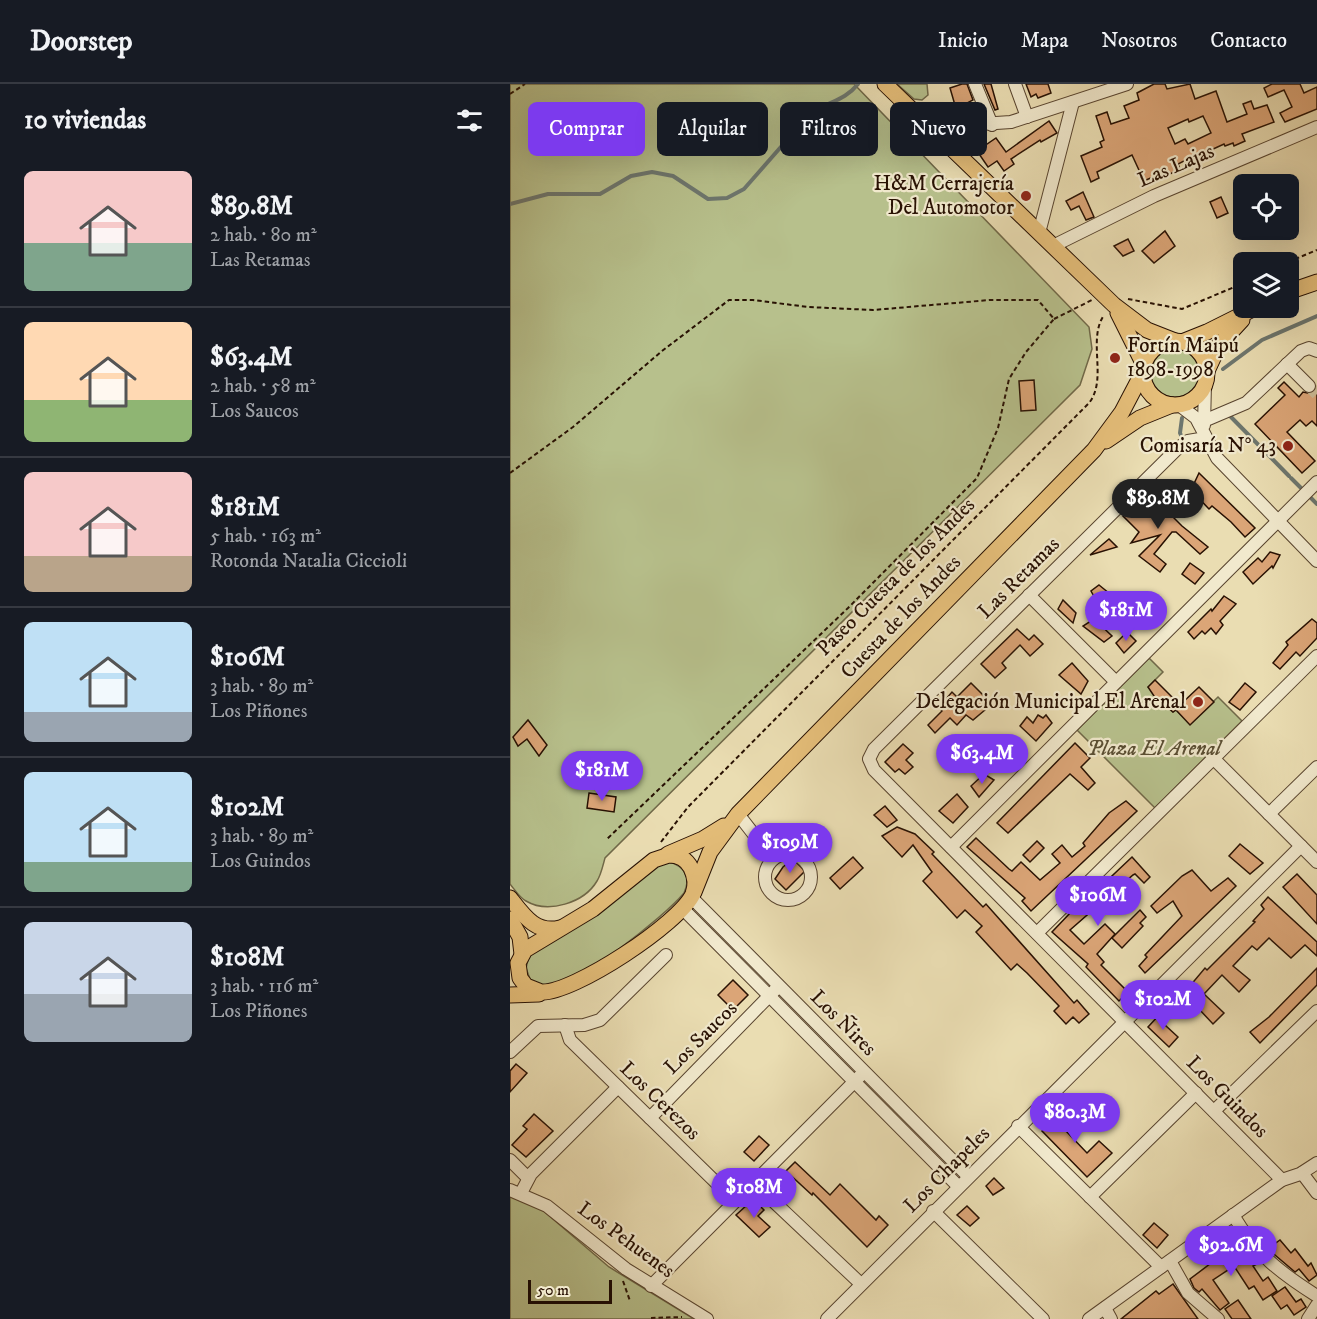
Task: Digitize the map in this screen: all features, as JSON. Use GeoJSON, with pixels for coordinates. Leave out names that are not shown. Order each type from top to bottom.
{"type":"FeatureCollection","features":[{"type":"Feature","properties":{"kind":"main road"},"geometry":{"type":"LineString","coordinates":[[885,84],[1109,300],[1147,330],[1199,352],[1206,378]]}},
{"type":"Feature","properties":{"kind":"main road"},"geometry":{"type":"LineString","coordinates":[[1299,288],[1317,282]]}},
{"type":"Feature","properties":{"kind":"main road"},"geometry":{"type":"LineString","coordinates":[[1109,300],[1144,369],[1149,392],[1160,401],[1176,405],[1198,396],[1220,345],[1246,318]]}},
{"type":"Feature","properties":{"kind":"main road"},"geometry":{"type":"LineString","coordinates":[[1144,369],[1156,348],[1207,332],[1235,318]]}},
{"type":"Feature","properties":{"kind":"main road","name":"Cuesta de los Andes"},"geometry":{"type":"LineString","coordinates":[[689,899],[710,852],[738,814],[1094,450],[1122,412],[1144,369]]}},
{"type":"Feature","properties":{"kind":"main road","name":"Cuesta de los Andes"},"geometry":{"type":"LineString","coordinates":[[1094,450],[1131,424],[1176,405]]}},
{"type":"Feature","properties":{"kind":"main road","name":"Cuesta de los Andes"},"geometry":{"type":"LineString","coordinates":[[517,960],[528,947],[607,899],[657,852],[703,839],[738,814]]}},
{"type":"Feature","properties":{"kind":"main road"},"geometry":{"type":"LineString","coordinates":[[510,995],[548,993],[570,986],[598,971],[646,938],[689,899],[695,881],[690,864],[681,857],[657,852]]}},
{"type":"Feature","properties":{"kind":"main road"},"geometry":{"type":"LineString","coordinates":[[510,898],[536,926],[546,930],[563,927]]}},
{"type":"Feature","properties":{"kind":"main road"},"geometry":{"type":"LineString","coordinates":[[510,919],[520,937],[517,960],[523,982],[531,989],[548,993]]}},
{"type":"Feature","properties":{"kind":"street"},"geometry":{"type":"LineString","coordinates":[[975,84],[992,125]]}},
{"type":"Feature","properties":{"kind":"street"},"geometry":{"type":"LineString","coordinates":[[1015,84],[1027,117]]}},
{"type":"Feature","properties":{"kind":"street"},"geometry":{"type":"LineString","coordinates":[[987,125],[1027,117],[1127,84]]}},
{"type":"Feature","properties":{"kind":"street"},"geometry":{"type":"LineString","coordinates":[[1039,233],[1073,102]]}},
{"type":"Feature","properties":{"kind":"street","name":"Las Lajas"},"geometry":{"type":"LineString","coordinates":[[1053,246],[1146,200],[1317,127]]}},
{"type":"Feature","properties":{"kind":"street"},"geometry":{"type":"LineString","coordinates":[[1202,421],[1246,403],[1303,350],[1317,351]]}},
{"type":"Feature","properties":{"kind":"street"},"geometry":{"type":"LineString","coordinates":[[1287,364],[1309,386]]}},
{"type":"Feature","properties":{"kind":"street"},"geometry":{"type":"LineString","coordinates":[[1206,378],[1202,421],[1206,438],[1217,458],[1317,561]]}},
{"type":"Feature","properties":{"kind":"street"},"geometry":{"type":"LineString","coordinates":[[1176,405],[1202,421]]}},
{"type":"Feature","properties":{"kind":"street","name":"Las Retamas"},"geometry":{"type":"LineString","coordinates":[[869,759],[874,749],[1181,445],[1206,438]]}},
{"type":"Feature","properties":{"kind":"street"},"geometry":{"type":"LineString","coordinates":[[951,847],[1317,482]]}},
{"type":"Feature","properties":{"kind":"street"},"geometry":{"type":"LineString","coordinates":[[1029,595],[1116,682]]}},
{"type":"Feature","properties":{"kind":"street"},"geometry":{"type":"LineString","coordinates":[[1037,933],[1317,656]]}},
{"type":"Feature","properties":{"kind":"street"},"geometry":{"type":"LineString","coordinates":[[1213,758],[1317,862]]}},
{"type":"Feature","properties":{"kind":"street","name":"Los Guindos"},"geometry":{"type":"LineString","coordinates":[[869,759],[874,770],[1282,1180]]}},
{"type":"Feature","properties":{"kind":"street"},"geometry":{"type":"LineString","coordinates":[[1269,814],[1316,769]]}},
{"type":"Feature","properties":{"kind":"street"},"geometry":{"type":"LineString","coordinates":[[738,814],[773,859]]}},
{"type":"Feature","properties":{"kind":"street","name":"Los Chapeles"},"geometry":{"type":"LineString","coordinates":[[827,1319],[1301,846]]}},
{"type":"Feature","properties":{"kind":"street","name":"Los Ñires"},"geometry":{"type":"LineString","coordinates":[[689,899],[968,1176]]}},
{"type":"Feature","properties":{"kind":"street","name":"Los Ñires"},"geometry":{"type":"LineString","coordinates":[[689,899],[770,996],[958,1186]]}},
{"type":"Feature","properties":{"kind":"street"},"geometry":{"type":"LineString","coordinates":[[510,1052],[534,1027],[545,1024],[590,1025],[600,1020],[666,955]]}},
{"type":"Feature","properties":{"kind":"street","name":"Los Saucos"},"geometry":{"type":"LineString","coordinates":[[650,1118],[779,986]]}},
{"type":"Feature","properties":{"kind":"street"},"geometry":{"type":"LineString","coordinates":[[1214,1111],[1317,1011]]}},
{"type":"Feature","properties":{"kind":"street","name":"Los Cerezos"},"geometry":{"type":"LineString","coordinates":[[565,1025],[568,1038],[735,1201]]}},
{"type":"Feature","properties":{"kind":"street"},"geometry":{"type":"LineString","coordinates":[[651,1286],[864,1072]]}},
{"type":"Feature","properties":{"kind":"street"},"geometry":{"type":"LineString","coordinates":[[516,1192],[618,1087]]}},
{"type":"Feature","properties":{"kind":"street"},"geometry":{"type":"LineString","coordinates":[[1090,1197],[1196,1093]]}},
{"type":"Feature","properties":{"kind":"street"},"geometry":{"type":"LineString","coordinates":[[1018,1126],[1090,1197],[1166,1264],[1188,1293],[1218,1319]]}},
{"type":"Feature","properties":{"kind":"street"},"geometry":{"type":"LineString","coordinates":[[510,1160],[528,1178]]}},
{"type":"Feature","properties":{"kind":"street"},"geometry":{"type":"LineString","coordinates":[[1089,1319],[1282,1180],[1302,1173],[1317,1163]]}},
{"type":"Feature","properties":{"kind":"street"},"geometry":{"type":"LineString","coordinates":[[1302,1173],[1317,1193]]}},
{"type":"Feature","properties":{"kind":"street"},"geometry":{"type":"LineString","coordinates":[[754,1183],[861,1284]]}},
{"type":"Feature","properties":{"kind":"street","name":"Los Pehuenes"},"geometry":{"type":"LineString","coordinates":[[516,1192],[547,1206],[619,1264],[707,1319]]}},
{"type":"Feature","properties":{"kind":"street"},"geometry":{"type":"LineString","coordinates":[[933,1211],[1043,1319]]}},
{"type":"Feature","properties":{"kind":"street"},"geometry":{"type":"LineString","coordinates":[[1233,1215],[1251,1245],[1268,1263],[1317,1296]]}},
{"type":"Feature","properties":{"kind":"street"},"geometry":{"type":"LineString","coordinates":[[1308,1319],[1317,1305]]}},
{"type":"Feature","properties":{"kind":"street"},"geometry":{"type":"LineString","coordinates":[[1105,1308],[1112,1319]]}},
{"type":"Feature","properties":{"kind":"path"},"geometry":{"type":"LineString","coordinates":[[510,94],[525,84]]}},
{"type":"Feature","properties":{"kind":"path"},"geometry":{"type":"LineString","coordinates":[[1299,257],[1317,250]]}},
{"type":"Feature","properties":{"kind":"path"},"geometry":{"type":"LineString","coordinates":[[607,839],[848,608],[976,478],[998,428],[1009,379],[1026,352],[1054,319],[1084,302],[1109,300],[1134,299],[1182,309],[1233,288]]}},
{"type":"Feature","properties":{"kind":"path"},"geometry":{"type":"LineString","coordinates":[[510,473],[573,427],[662,351],[729,300],[873,310],[990,300],[1038,300],[1054,319]]}},
{"type":"Feature","properties":{"kind":"path","name":"Paseo Cuesta de los Andes"},"geometry":{"type":"LineString","coordinates":[[657,852],[688,807],[1089,403],[1096,391],[1098,327],[1109,300]]}},
{"type":"Feature","properties":{"kind":"path"},"geometry":{"type":"LineString","coordinates":[[622,1278],[630,1301]]}},
{"type":"Feature","properties":{"kind":"path"},"geometry":{"type":"LineString","coordinates":[[651,1318],[685,1317]]}},
{"type":"Feature","properties":{"kind":"green space"},"geometry":{"type":"Polygon","coordinates":[[[510,84],[854,84],[871,102],[780,102],[780,156],[878,156],[878,109],[890,121],[890,156],[924,156],[1089,327],[1092,349],[1080,385],[605,858],[600,876],[591,889],[565,904],[545,906],[526,901],[510,884],[510,84]]]}},
{"type":"Feature","properties":{"kind":"green space"},"geometry":{"type":"Polygon","coordinates":[[[897,84],[927,84],[928,95],[922,100],[914,99],[897,84]]]}},
{"type":"Feature","properties":{"kind":"green space"},"geometry":{"type":"Polygon","coordinates":[[[1175,349],[1192,356],[1199,373],[1192,390],[1175,397],[1158,390],[1151,373],[1158,356],[1175,349]]]}},
{"type":"Feature","properties":{"kind":"green space","name":"Plaza El Arenal"},"geometry":{"type":"Polygon","coordinates":[[[1149,658],[1163,672],[1148,687],[1173,712],[1176,710],[1190,724],[1218,697],[1242,721],[1155,808],[1077,730],[1149,658]]]}},
{"type":"Feature","properties":{"kind":"green space"},"geometry":{"type":"Polygon","coordinates":[[[669,862],[679,866],[685,873],[686,888],[684,893],[658,918],[620,948],[579,975],[547,986],[530,979],[526,968],[529,956],[660,864],[669,862]]]}},
{"type":"Feature","properties":{"kind":"green space"},"geometry":{"type":"Polygon","coordinates":[[[510,1195],[540,1208],[609,1267],[694,1319],[510,1319],[510,1195]]]}},
{"type":"Feature","properties":{"kind":"building"},"geometry":{"type":"Polygon","coordinates":[[[967,84],[973,100],[954,102],[950,88],[967,84]]]}},
{"type":"Feature","properties":{"kind":"building"},"geometry":{"type":"Polygon","coordinates":[[[984,84],[991,84],[998,109],[995,110],[984,84]]]}},
{"type":"Feature","properties":{"kind":"building"},"geometry":{"type":"Polygon","coordinates":[[[1026,84],[1048,84],[1051,93],[1038,98],[1036,94],[1031,97],[1026,84]]]}},
{"type":"Feature","properties":{"kind":"building"},"geometry":{"type":"Polygon","coordinates":[[[1154,84],[1165,84],[1167,89],[1190,84],[1195,99],[1216,91],[1227,122],[1247,114],[1243,104],[1251,101],[1254,109],[1267,105],[1274,122],[1242,134],[1245,141],[1234,146],[1233,143],[1225,146],[1224,144],[1198,156],[1197,154],[1178,164],[1180,169],[1168,175],[1166,171],[1144,181],[1132,155],[1097,172],[1099,178],[1091,182],[1081,156],[1102,147],[1100,142],[1104,140],[1096,116],[1107,112],[1111,124],[1129,118],[1124,106],[1139,100],[1137,93],[1154,84]],[[1203,116],[1189,122],[1188,119],[1168,128],[1175,144],[1185,139],[1188,144],[1211,133],[1203,116]]]}},
{"type":"Feature","properties":{"kind":"building"},"geometry":{"type":"Polygon","coordinates":[[[1272,84],[1300,84],[1304,93],[1317,87],[1317,109],[1285,122],[1280,113],[1292,107],[1284,90],[1268,97],[1264,88],[1272,84]]]}},
{"type":"Feature","properties":{"kind":"building"},"geometry":{"type":"Polygon","coordinates":[[[1049,121],[1057,133],[1041,142],[1040,140],[1011,159],[1014,164],[1004,171],[997,161],[988,167],[980,156],[987,156],[987,144],[996,138],[1006,152],[1049,121]]]}},
{"type":"Feature","properties":{"kind":"building"},"geometry":{"type":"Polygon","coordinates":[[[1083,192],[1094,217],[1086,220],[1079,206],[1071,210],[1066,201],[1083,192]]]}},
{"type":"Feature","properties":{"kind":"building"},"geometry":{"type":"Polygon","coordinates":[[[1221,197],[1228,213],[1217,218],[1210,202],[1221,197]]]}},
{"type":"Feature","properties":{"kind":"building"},"geometry":{"type":"Polygon","coordinates":[[[1165,231],[1175,246],[1154,263],[1142,251],[1165,231]]]}},
{"type":"Feature","properties":{"kind":"building"},"geometry":{"type":"Polygon","coordinates":[[[1128,239],[1134,251],[1123,256],[1114,246],[1128,239]]]}},
{"type":"Feature","properties":{"kind":"building"},"geometry":{"type":"Polygon","coordinates":[[[1034,380],[1036,410],[1021,411],[1019,381],[1034,380]]]}},
{"type":"Feature","properties":{"kind":"building","name":"Comisaría N° 43"},"geometry":{"type":"Polygon","coordinates":[[[1284,382],[1299,397],[1303,392],[1312,394],[1317,388],[1317,426],[1312,421],[1306,426],[1300,420],[1287,432],[1315,461],[1302,473],[1255,424],[1285,395],[1278,388],[1284,382]]]}},
{"type":"Feature","properties":{"kind":"building"},"geometry":{"type":"Polygon","coordinates":[[[1199,473],[1255,528],[1245,537],[1212,506],[1209,509],[1191,490],[1199,473]]]}},
{"type":"Feature","properties":{"kind":"building"},"geometry":{"type":"Polygon","coordinates":[[[1159,496],[1168,505],[1165,509],[1208,547],[1200,554],[1176,532],[1172,532],[1154,554],[1166,564],[1160,572],[1139,556],[1160,535],[1131,543],[1139,532],[1123,516],[1135,506],[1140,512],[1151,497],[1154,499],[1159,496]]]}},
{"type":"Feature","properties":{"kind":"building"},"geometry":{"type":"Polygon","coordinates":[[[1109,539],[1117,547],[1090,555],[1109,539]]]}},
{"type":"Feature","properties":{"kind":"building"},"geometry":{"type":"Polygon","coordinates":[[[1270,552],[1280,555],[1273,568],[1272,566],[1253,584],[1243,572],[1258,558],[1262,562],[1270,552]]]}},
{"type":"Feature","properties":{"kind":"building"},"geometry":{"type":"Polygon","coordinates":[[[1190,563],[1204,573],[1195,584],[1182,574],[1190,563]]]}},
{"type":"Feature","properties":{"kind":"building"},"geometry":{"type":"Polygon","coordinates":[[[1099,585],[1120,602],[1111,612],[1096,600],[1091,591],[1099,585]]]}},
{"type":"Feature","properties":{"kind":"building"},"geometry":{"type":"Polygon","coordinates":[[[1224,596],[1236,604],[1220,621],[1223,625],[1216,634],[1211,628],[1205,634],[1202,631],[1194,639],[1188,632],[1211,609],[1212,611],[1224,596]]]}},
{"type":"Feature","properties":{"kind":"building"},"geometry":{"type":"Polygon","coordinates":[[[1063,600],[1076,613],[1073,623],[1058,609],[1063,600]]]}},
{"type":"Feature","properties":{"kind":"building"},"geometry":{"type":"Polygon","coordinates":[[[1094,619],[1112,636],[1104,642],[1083,626],[1094,619]]]}},
{"type":"Feature","properties":{"kind":"building"},"geometry":{"type":"Polygon","coordinates":[[[1312,619],[1317,623],[1317,638],[1300,656],[1296,652],[1280,669],[1273,663],[1288,645],[1286,642],[1312,619]]]}},
{"type":"Feature","properties":{"kind":"building"},"geometry":{"type":"Polygon","coordinates":[[[1017,629],[1029,640],[1034,635],[1043,644],[1030,656],[1020,645],[1002,663],[1006,668],[995,678],[981,664],[1017,629]]]}},
{"type":"Feature","properties":{"kind":"building"},"geometry":{"type":"Polygon","coordinates":[[[1127,632],[1136,641],[1124,653],[1116,643],[1127,632]]]}},
{"type":"Feature","properties":{"kind":"building"},"geometry":{"type":"Polygon","coordinates":[[[1072,663],[1088,681],[1081,694],[1059,675],[1072,663]]]}},
{"type":"Feature","properties":{"kind":"building","name":"Delegación Municipal El Arenal"},"geometry":{"type":"Polygon","coordinates":[[[1155,680],[1180,705],[1199,687],[1214,702],[1190,725],[1176,710],[1173,712],[1154,696],[1148,687],[1155,680]]]}},
{"type":"Feature","properties":{"kind":"building"},"geometry":{"type":"Polygon","coordinates":[[[971,683],[992,704],[973,720],[966,715],[957,725],[950,718],[935,733],[928,725],[942,711],[939,707],[952,692],[957,697],[971,683]]]}},
{"type":"Feature","properties":{"kind":"building"},"geometry":{"type":"Polygon","coordinates":[[[1245,683],[1256,692],[1240,710],[1229,702],[1245,683]]]}},
{"type":"Feature","properties":{"kind":"building"},"geometry":{"type":"Polygon","coordinates":[[[1038,715],[1043,718],[1046,715],[1052,723],[1036,741],[1020,726],[1027,717],[1033,723],[1038,715]]]}},
{"type":"Feature","properties":{"kind":"building"},"geometry":{"type":"Polygon","coordinates":[[[528,720],[547,745],[539,756],[527,739],[518,746],[513,737],[528,720]]]}},
{"type":"Feature","properties":{"kind":"building"},"geometry":{"type":"Polygon","coordinates":[[[1075,743],[1090,758],[1081,767],[1095,783],[1088,790],[1070,774],[1008,833],[997,823],[1075,743]]]}},
{"type":"Feature","properties":{"kind":"building"},"geometry":{"type":"Polygon","coordinates":[[[903,744],[913,753],[906,760],[913,767],[905,774],[899,769],[895,772],[885,762],[903,744]]]}},
{"type":"Feature","properties":{"kind":"building"},"geometry":{"type":"Polygon","coordinates":[[[984,774],[994,780],[979,797],[971,786],[984,774]]]}},
{"type":"Feature","properties":{"kind":"building"},"geometry":{"type":"Polygon","coordinates":[[[589,793],[616,797],[614,812],[587,808],[589,793]]]}},
{"type":"Feature","properties":{"kind":"building"},"geometry":{"type":"Polygon","coordinates":[[[957,794],[968,807],[953,823],[939,811],[957,794]]]}},
{"type":"Feature","properties":{"kind":"building"},"geometry":{"type":"Polygon","coordinates":[[[1126,801],[1137,811],[1031,911],[1022,901],[1025,898],[967,847],[976,838],[1012,871],[1021,862],[1040,880],[1060,863],[1052,854],[1062,845],[1072,857],[1085,846],[1083,843],[1109,813],[1126,801]]]}},
{"type":"Feature","properties":{"kind":"building"},"geometry":{"type":"Polygon","coordinates":[[[885,806],[897,820],[887,827],[874,815],[885,806]]]}},
{"type":"Feature","properties":{"kind":"building"},"geometry":{"type":"Polygon","coordinates":[[[897,827],[915,834],[934,852],[932,854],[983,907],[986,904],[1074,1003],[1077,1000],[1089,1014],[1079,1023],[1073,1017],[1066,1024],[1054,1011],[1059,1006],[1027,973],[1017,964],[1011,970],[976,932],[982,926],[965,910],[957,918],[923,881],[932,872],[913,845],[902,857],[882,836],[897,827]]]}},
{"type":"Feature","properties":{"kind":"building"},"geometry":{"type":"Polygon","coordinates":[[[1037,841],[1044,848],[1030,862],[1023,855],[1037,841]]]}},
{"type":"Feature","properties":{"kind":"building"},"geometry":{"type":"Polygon","coordinates":[[[1240,844],[1263,863],[1250,874],[1229,856],[1240,844]]]}},
{"type":"Feature","properties":{"kind":"building"},"geometry":{"type":"Polygon","coordinates":[[[853,857],[863,868],[840,889],[830,878],[853,857]]]}},
{"type":"Feature","properties":{"kind":"building"},"geometry":{"type":"Polygon","coordinates":[[[1132,857],[1150,877],[1144,883],[1135,874],[1133,875],[1070,930],[1084,944],[1105,924],[1115,934],[1097,954],[1104,962],[1101,965],[1128,992],[1119,1001],[1086,967],[1088,964],[1052,932],[1095,887],[1097,890],[1132,857]]]}},
{"type":"Feature","properties":{"kind":"building"},"geometry":{"type":"Polygon","coordinates":[[[793,859],[805,871],[786,890],[775,879],[783,867],[793,859]]]}},
{"type":"Feature","properties":{"kind":"building"},"geometry":{"type":"Polygon","coordinates":[[[1192,870],[1211,891],[1228,878],[1236,886],[1145,973],[1139,966],[1147,957],[1145,955],[1182,916],[1173,901],[1157,913],[1151,906],[1182,876],[1192,870]]]}},
{"type":"Feature","properties":{"kind":"building"},"geometry":{"type":"Polygon","coordinates":[[[1297,874],[1317,895],[1317,924],[1283,887],[1297,874]]]}},
{"type":"Feature","properties":{"kind":"building"},"geometry":{"type":"Polygon","coordinates":[[[1268,897],[1317,942],[1317,956],[1305,945],[1291,958],[1269,938],[1257,950],[1252,946],[1233,966],[1250,980],[1239,992],[1222,975],[1204,994],[1224,1013],[1213,1024],[1184,993],[1205,968],[1207,970],[1255,922],[1253,921],[1264,909],[1261,905],[1268,897]]]}},
{"type":"Feature","properties":{"kind":"building"},"geometry":{"type":"Polygon","coordinates":[[[1140,910],[1146,917],[1140,923],[1143,926],[1122,948],[1112,938],[1140,910]]]}},
{"type":"Feature","properties":{"kind":"building"},"geometry":{"type":"Polygon","coordinates":[[[1317,968],[1317,985],[1260,1043],[1250,1032],[1269,1017],[1317,968]]]}},
{"type":"Feature","properties":{"kind":"building"},"geometry":{"type":"Polygon","coordinates":[[[733,980],[748,995],[733,1010],[718,995],[733,980]]]}},
{"type":"Feature","properties":{"kind":"building"},"geometry":{"type":"Polygon","coordinates":[[[1160,1014],[1165,1025],[1178,1037],[1169,1047],[1148,1027],[1160,1014]]]}},
{"type":"Feature","properties":{"kind":"building"},"geometry":{"type":"Polygon","coordinates":[[[516,1064],[527,1073],[510,1092],[510,1071],[516,1064]]]}},
{"type":"Feature","properties":{"kind":"building"},"geometry":{"type":"Polygon","coordinates":[[[1067,1106],[1079,1119],[1066,1131],[1087,1153],[1099,1141],[1112,1153],[1087,1177],[1042,1131],[1067,1106]]]}},
{"type":"Feature","properties":{"kind":"building"},"geometry":{"type":"Polygon","coordinates":[[[534,1114],[553,1131],[526,1157],[512,1145],[527,1129],[523,1126],[534,1114]]]}},
{"type":"Feature","properties":{"kind":"building"},"geometry":{"type":"Polygon","coordinates":[[[759,1136],[769,1145],[754,1161],[744,1152],[759,1136]]]}},
{"type":"Feature","properties":{"kind":"building"},"geometry":{"type":"Polygon","coordinates":[[[795,1162],[830,1195],[840,1184],[876,1220],[879,1216],[888,1225],[867,1247],[813,1193],[812,1195],[786,1171],[795,1162]]]}},
{"type":"Feature","properties":{"kind":"building"},"geometry":{"type":"Polygon","coordinates":[[[994,1178],[1004,1188],[993,1195],[986,1186],[994,1178]]]}},
{"type":"Feature","properties":{"kind":"building"},"geometry":{"type":"Polygon","coordinates":[[[757,1203],[764,1210],[758,1216],[770,1227],[759,1237],[736,1215],[747,1205],[751,1208],[757,1203]]]}},
{"type":"Feature","properties":{"kind":"building"},"geometry":{"type":"Polygon","coordinates":[[[967,1206],[979,1218],[970,1226],[957,1215],[967,1206]]]}},
{"type":"Feature","properties":{"kind":"building"},"geometry":{"type":"Polygon","coordinates":[[[1154,1223],[1168,1235],[1157,1248],[1143,1235],[1154,1223]]]}},
{"type":"Feature","properties":{"kind":"building"},"geometry":{"type":"Polygon","coordinates":[[[1280,1240],[1291,1253],[1295,1249],[1308,1266],[1311,1263],[1317,1275],[1309,1281],[1299,1269],[1295,1272],[1275,1255],[1269,1248],[1280,1240]]]}},
{"type":"Feature","properties":{"kind":"building"},"geometry":{"type":"Polygon","coordinates":[[[1235,1245],[1246,1260],[1252,1256],[1257,1264],[1253,1266],[1263,1281],[1268,1277],[1277,1291],[1263,1300],[1254,1286],[1249,1289],[1234,1266],[1213,1280],[1229,1303],[1220,1310],[1202,1289],[1199,1292],[1194,1288],[1190,1279],[1235,1245]]]}},
{"type":"Feature","properties":{"kind":"building"},"geometry":{"type":"Polygon","coordinates":[[[1173,1284],[1198,1319],[1121,1319],[1156,1291],[1159,1294],[1173,1284]]]}},
{"type":"Feature","properties":{"kind":"building"},"geometry":{"type":"Polygon","coordinates":[[[1285,1287],[1296,1302],[1301,1299],[1306,1307],[1294,1315],[1287,1305],[1281,1309],[1272,1296],[1285,1287]]]}},
{"type":"Feature","properties":{"kind":"building"},"geometry":{"type":"Polygon","coordinates":[[[1238,1300],[1251,1319],[1232,1319],[1225,1309],[1238,1300]]]}},
{"type":"Feature","properties":{"kind":"waterway"},"geometry":{"type":"LineString","coordinates":[[510,204],[548,194],[600,194],[631,176],[652,172],[673,176],[708,199],[727,198],[744,189],[808,116],[847,95],[858,84]]}},
{"type":"Feature","properties":{"kind":"waterway"},"geometry":{"type":"LineString","coordinates":[[1223,369],[1262,340],[1317,316]]}},
{"type":"Feature","properties":{"kind":"waterway"},"geometry":{"type":"LineString","coordinates":[[1230,416],[1289,476]]}},
{"type":"Feature","properties":{"kind":"waterway"},"geometry":{"type":"LineString","coordinates":[[1182,418],[1180,433],[1184,442]]}},
{"type":"Feature","properties":{"kind":"waterway"},"geometry":{"type":"LineString","coordinates":[[1291,478],[1302,489]]}},
{"type":"Feature","properties":{"kind":"waterway"},"geometry":{"type":"LineString","coordinates":[[1310,497],[1317,504]]}},
{"type":"Feature","properties":{"kind":"tunnel"},"geometry":{"type":"LineString","coordinates":[[1309,386],[1317,394]]}},
{"type":"Feature","properties":{"kind":"place","name":"H&M Cerrajería Del Automotor"},"geometry":{"type":"Point","coordinates":[1026,196]}},
{"type":"Feature","properties":{"kind":"place","name":"Fortín Maipú 1898-1998"},"geometry":{"type":"Point","coordinates":[1115,358]}},
{"type":"Feature","properties":{"kind":"place","name":"Comisaría N° 43"},"geometry":{"type":"Point","coordinates":[1288,446]}},
{"type":"Feature","properties":{"kind":"place","name":"Delegación Municipal El Arenal"},"geometry":{"type":"Point","coordinates":[1198,702]}}]}
